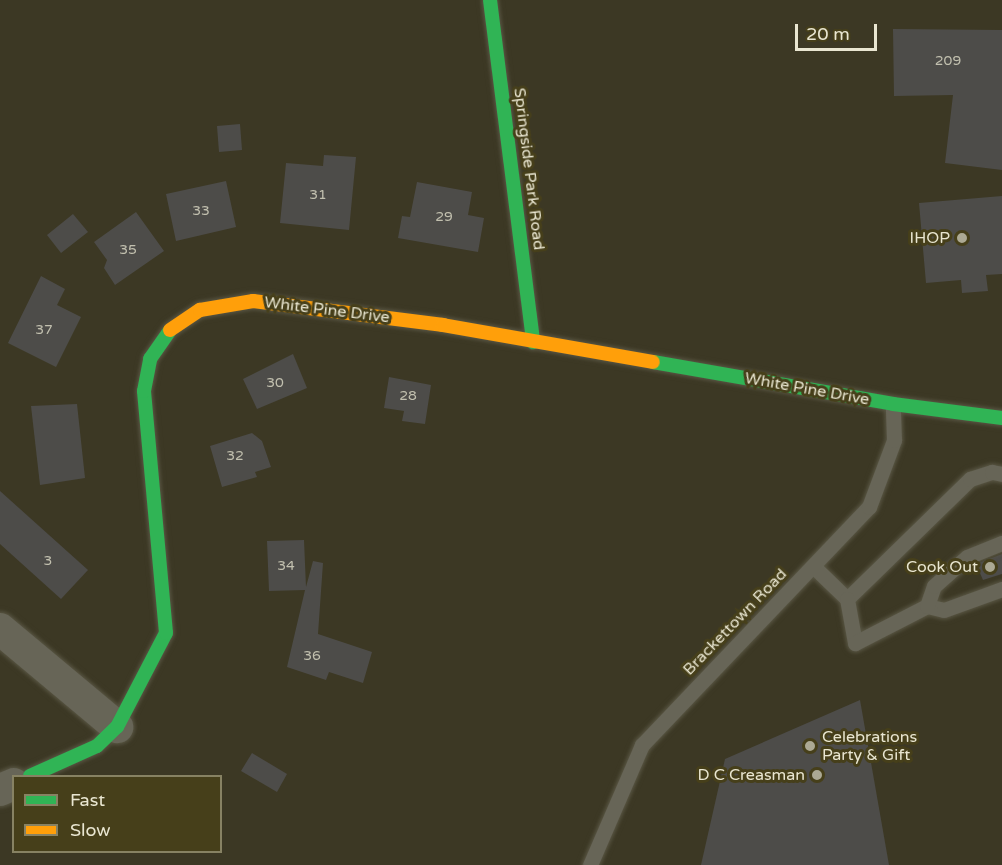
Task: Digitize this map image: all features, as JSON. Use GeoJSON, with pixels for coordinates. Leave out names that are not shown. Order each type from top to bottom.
{"type":"FeatureCollection","features":[{"type":"Feature","properties":{"kind":"street","name":"Springside Park Road"},"geometry":{"type":"LineString","coordinates":[[490,0],[533,342]]}},
{"type":"Feature","properties":{"kind":"street","name":"White Pine Drive"},"geometry":{"type":"LineString","coordinates":[[34,775],[97,746],[117,727],[166,633],[144,391],[150,359],[172,327],[200,310],[253,301],[443,325],[893,404],[1002,418]]}},
{"type":"Feature","properties":{"kind":"street"},"geometry":{"type":"LineString","coordinates":[[0,629],[117,727]]}},
{"type":"Feature","properties":{"kind":"lane","name":"Brackettown Road"},"geometry":{"type":"LineString","coordinates":[[590,865],[642,745],[869,507],[894,441],[893,404]]}},
{"type":"Feature","properties":{"kind":"lane"},"geometry":{"type":"LineString","coordinates":[[847,599],[970,480],[992,472],[1002,474]]}},
{"type":"Feature","properties":{"kind":"lane"},"geometry":{"type":"LineString","coordinates":[[927,606],[934,586],[967,557],[1002,543]]}},
{"type":"Feature","properties":{"kind":"lane"},"geometry":{"type":"LineString","coordinates":[[813,566],[847,599],[855,643],[927,606],[944,610],[1002,589]]}},
{"type":"Feature","properties":{"kind":"building"},"geometry":{"type":"Polygon","coordinates":[[[893,29],[1002,30],[1002,170],[945,163],[953,95],[894,96],[893,29]]]}},
{"type":"Feature","properties":{"kind":"building"},"geometry":{"type":"Polygon","coordinates":[[[240,124],[242,150],[219,152],[217,126],[240,124]]]}},
{"type":"Feature","properties":{"kind":"building"},"geometry":{"type":"Polygon","coordinates":[[[324,155],[356,157],[349,230],[280,223],[286,163],[323,166],[324,155]]]}},
{"type":"Feature","properties":{"kind":"building"},"geometry":{"type":"Polygon","coordinates":[[[226,181],[236,227],[176,241],[166,194],[226,181]]]}},
{"type":"Feature","properties":{"kind":"building"},"geometry":{"type":"Polygon","coordinates":[[[417,182],[472,192],[468,215],[484,218],[478,252],[398,238],[402,216],[410,217],[417,182]]]}},
{"type":"Feature","properties":{"kind":"building","name":"IHOP"},"geometry":{"type":"Polygon","coordinates":[[[1002,196],[1002,274],[986,275],[988,291],[962,293],[961,280],[926,283],[919,203],[1002,196]]]}},
{"type":"Feature","properties":{"kind":"building"},"geometry":{"type":"Polygon","coordinates":[[[136,212],[164,251],[115,285],[104,268],[107,260],[94,242],[136,212]]]}},
{"type":"Feature","properties":{"kind":"building"},"geometry":{"type":"Polygon","coordinates":[[[73,214],[88,232],[61,253],[47,235],[73,214]]]}},
{"type":"Feature","properties":{"kind":"building"},"geometry":{"type":"Polygon","coordinates":[[[41,276],[65,289],[57,305],[81,317],[56,367],[8,343],[41,276]]]}},
{"type":"Feature","properties":{"kind":"building"},"geometry":{"type":"Polygon","coordinates":[[[293,354],[307,388],[257,409],[243,379],[293,354]]]}},
{"type":"Feature","properties":{"kind":"building"},"geometry":{"type":"Polygon","coordinates":[[[389,377],[431,385],[425,424],[402,421],[404,411],[384,408],[389,377]]]}},
{"type":"Feature","properties":{"kind":"building"},"geometry":{"type":"Polygon","coordinates":[[[77,404],[85,478],[40,485],[31,406],[77,404]]]}},
{"type":"Feature","properties":{"kind":"building"},"geometry":{"type":"Polygon","coordinates":[[[252,433],[262,441],[271,467],[255,472],[257,477],[222,487],[210,446],[252,433]]]}},
{"type":"Feature","properties":{"kind":"building"},"geometry":{"type":"Polygon","coordinates":[[[0,491],[88,570],[61,599],[0,544],[0,491]]]}},
{"type":"Feature","properties":{"kind":"building"},"geometry":{"type":"Polygon","coordinates":[[[304,540],[306,587],[313,561],[323,563],[318,634],[372,652],[363,683],[329,672],[326,680],[287,667],[305,590],[269,591],[267,541],[304,540]]]}},
{"type":"Feature","properties":{"kind":"building","name":"Cook Out"},"geometry":{"type":"Polygon","coordinates":[[[1002,554],[1002,574],[983,580],[976,564],[1002,554]]]}},
{"type":"Feature","properties":{"kind":"building"},"geometry":{"type":"Polygon","coordinates":[[[860,700],[889,865],[701,865],[725,759],[860,700]]]}},
{"type":"Feature","properties":{"kind":"building"},"geometry":{"type":"Polygon","coordinates":[[[252,753],[287,774],[277,792],[241,771],[252,753]]]}},
{"type":"Feature","properties":{"kind":"traffic: fast"},"geometry":{"type":"LineString","coordinates":[[490,0],[533,342]]}},
{"type":"Feature","properties":{"kind":"traffic: fast"},"geometry":{"type":"LineString","coordinates":[[32,775],[97,746],[117,727],[166,633],[144,391],[150,359],[170,330]]}},
{"type":"Feature","properties":{"kind":"traffic: fast"},"geometry":{"type":"LineString","coordinates":[[653,362],[893,404],[1002,418]]}},
{"type":"Feature","properties":{"kind":"traffic: slow"},"geometry":{"type":"LineString","coordinates":[[170,330],[200,310],[253,301],[443,325],[653,362]]}},
{"type":"Feature","properties":{"kind":"place","name":"IHOP"},"geometry":{"type":"Point","coordinates":[962,238]}},
{"type":"Feature","properties":{"kind":"place","name":"Cook Out"},"geometry":{"type":"Point","coordinates":[990,567]}},
{"type":"Feature","properties":{"kind":"place","name":"Celebrations Party & Gift"},"geometry":{"type":"Point","coordinates":[810,746]}},
{"type":"Feature","properties":{"kind":"place","name":"D C Creasman"},"geometry":{"type":"Point","coordinates":[817,775]}}]}
